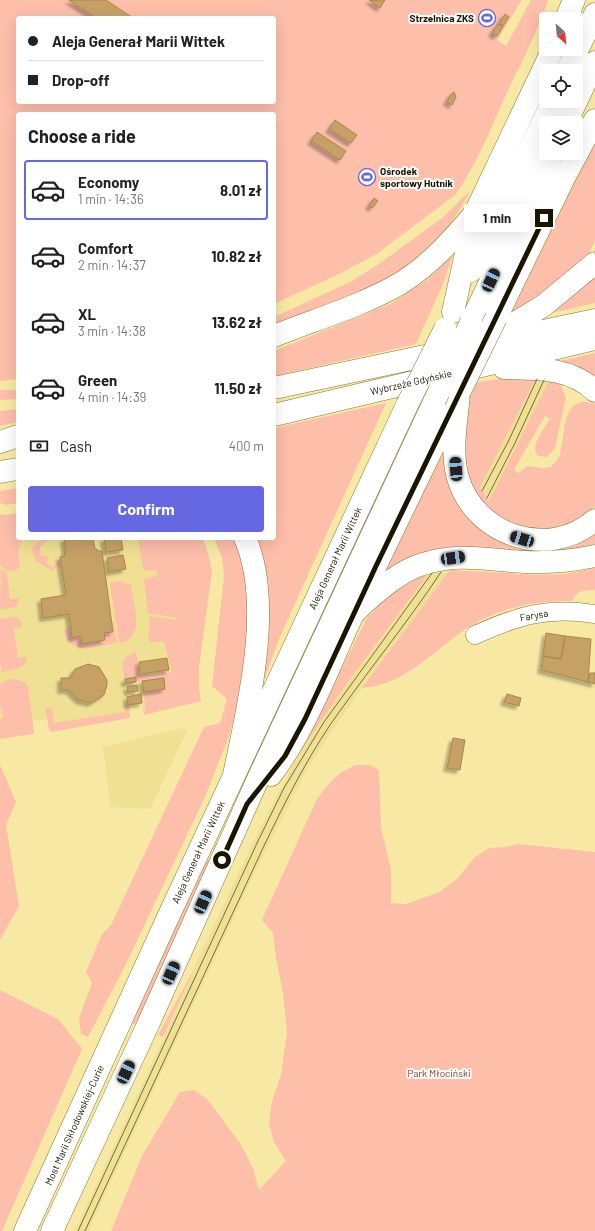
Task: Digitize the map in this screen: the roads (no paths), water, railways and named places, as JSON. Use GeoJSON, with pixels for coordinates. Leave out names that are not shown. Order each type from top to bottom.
{"type":"FeatureCollection","features":[{"type":"Feature","properties":{"kind":"main road"},"geometry":{"type":"LineString","coordinates":[[569,12],[574,0]]}},
{"type":"Feature","properties":{"kind":"main road"},"geometry":{"type":"LineString","coordinates":[[570,64],[595,14]]}},
{"type":"Feature","properties":{"kind":"main road"},"geometry":{"type":"LineString","coordinates":[[456,321],[475,213],[550,56]]}},
{"type":"Feature","properties":{"kind":"main road"},"geometry":{"type":"LineString","coordinates":[[569,116],[595,62]]}},
{"type":"Feature","properties":{"kind":"main road","name":"Aleja Generał Marii Wittek"},"geometry":{"type":"LineString","coordinates":[[52,1231],[146,1029],[247,804],[435,400],[456,321],[499,211],[549,108]]}},
{"type":"Feature","properties":{"kind":"main road"},"geometry":{"type":"LineString","coordinates":[[247,804],[271,775],[291,745],[565,176],[595,120]]}},
{"type":"Feature","properties":{"kind":"main road","name":"Aleja Generał Marii Wittek"},"geometry":{"type":"LineString","coordinates":[[122,1018],[407,405],[548,160]]}},
{"type":"Feature","properties":{"kind":"main road"},"geometry":{"type":"LineString","coordinates":[[276,335],[374,297],[402,282],[432,259],[475,213]]}},
{"type":"Feature","properties":{"kind":"main road"},"geometry":{"type":"LineString","coordinates":[[464,347],[513,324],[543,306],[595,263]]}},
{"type":"Feature","properties":{"kind":"main road"},"geometry":{"type":"LineString","coordinates":[[276,388],[595,320]]}},
{"type":"Feature","properties":{"kind":"main road","name":"Wybrzeże Gdyńskie"},"geometry":{"type":"LineString","coordinates":[[276,415],[595,339]]}},
{"type":"Feature","properties":{"kind":"main road"},"geometry":{"type":"LineString","coordinates":[[475,367],[552,370],[573,376],[595,390]]}},
{"type":"Feature","properties":{"kind":"main road"},"geometry":{"type":"LineString","coordinates":[[460,393],[454,435],[456,469],[458,478],[468,499],[481,517],[500,531],[522,539],[532,540],[560,538],[583,529],[595,520]]}},
{"type":"Feature","properties":{"kind":"main road"},"geometry":{"type":"LineString","coordinates":[[0,442],[16,437]]}},
{"type":"Feature","properties":{"kind":"main road"},"geometry":{"type":"LineString","coordinates":[[0,442],[16,440]]}},
{"type":"Feature","properties":{"kind":"main road"},"geometry":{"type":"LineString","coordinates":[[0,472],[16,469]]}},
{"type":"Feature","properties":{"kind":"main road"},"geometry":{"type":"LineString","coordinates":[[234,775],[252,682],[258,621],[258,600],[255,569],[246,540]]}},
{"type":"Feature","properties":{"kind":"main road"},"geometry":{"type":"LineString","coordinates":[[354,613],[375,594],[419,565],[444,559],[462,557],[552,562],[591,556]]}},
{"type":"Feature","properties":{"kind":"main road","name":"Most Marii Skłodowskiej-Curie"},"geometry":{"type":"LineString","coordinates":[[25,1231],[122,1018]]}},
{"type":"Feature","properties":{"kind":"street","name":"Farysa"},"geometry":{"type":"LineString","coordinates":[[475,635],[507,620],[526,615],[546,612],[576,611],[595,614]]}},
{"type":"Feature","properties":{"kind":"tram line"},"geometry":{"type":"LineString","coordinates":[[482,491],[509,440],[537,379]]}},
{"type":"Feature","properties":{"kind":"tram line"},"geometry":{"type":"LineString","coordinates":[[487,498],[515,443],[544,380]]}},
{"type":"Feature","properties":{"kind":"tram line"},"geometry":{"type":"LineString","coordinates":[[85,1231],[263,848],[294,785],[330,725],[441,572]]}},
{"type":"Feature","properties":{"kind":"tram line"},"geometry":{"type":"LineString","coordinates":[[78,1231],[258,841],[284,788],[324,722],[432,573]]}},
{"type":"Feature","properties":{"kind":"place","name":"Strzelnica ZKS"},"geometry":{"type":"Point","coordinates":[487,18]}},
{"type":"Feature","properties":{"kind":"place","name":"Ośrodek sportowy Hutnik"},"geometry":{"type":"Point","coordinates":[367,177]}},
{"type":"Feature","properties":{"kind":"park label","name":"Park Młociński"},"geometry":{"type":"Point","coordinates":[439,1073]}}]}
